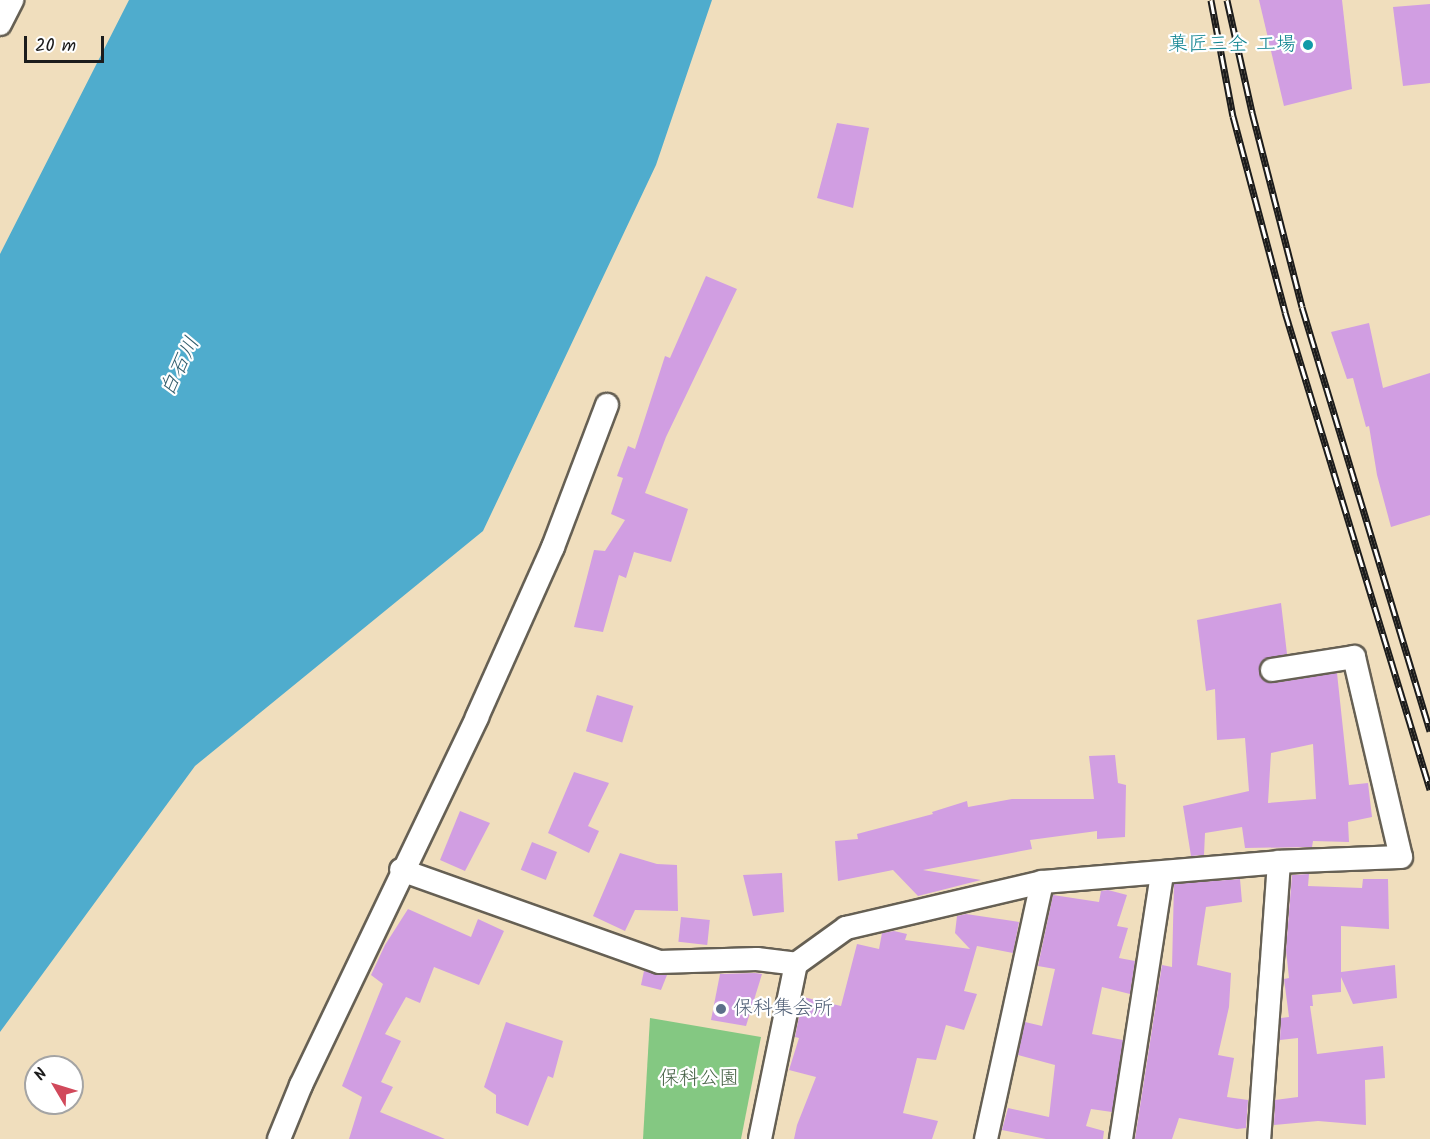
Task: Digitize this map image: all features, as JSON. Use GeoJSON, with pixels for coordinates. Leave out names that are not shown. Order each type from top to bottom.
{"type":"FeatureCollection","features":[{"type":"Feature","properties":{"kind":"street"},"geometry":{"type":"LineString","coordinates":[[0,24],[12,0]]}},
{"type":"Feature","properties":{"kind":"street"},"geometry":{"type":"LineString","coordinates":[[279,1139],[301,1085],[401,870],[477,717],[553,547],[607,405]]}},
{"type":"Feature","properties":{"kind":"street"},"geometry":{"type":"LineString","coordinates":[[760,1139],[796,964],[846,928],[1042,882],[1162,874],[1279,862],[1401,857],[1354,657],[1272,670]]}},
{"type":"Feature","properties":{"kind":"street"},"geometry":{"type":"LineString","coordinates":[[1259,1139],[1279,862]]}},
{"type":"Feature","properties":{"kind":"street"},"geometry":{"type":"LineString","coordinates":[[401,870],[659,962],[757,959],[796,964]]}},
{"type":"Feature","properties":{"kind":"street"},"geometry":{"type":"LineString","coordinates":[[1121,1139],[1162,874]]}},
{"type":"Feature","properties":{"kind":"street"},"geometry":{"type":"LineString","coordinates":[[986,1139],[1042,882]]}},
{"type":"Feature","properties":{"kind":"green space","name":"保科公園"},"geometry":{"type":"Polygon","coordinates":[[[650,1018],[761,1037],[741,1139],[643,1139],[650,1018]]]}},
{"type":"Feature","properties":{"kind":"water","name":"白石川"},"geometry":{"type":"Polygon","coordinates":[[[129,0],[712,0],[656,165],[483,531],[195,766],[0,1032],[0,254],[129,0]]]}},
{"type":"Feature","properties":{"kind":"building","name":"菓匠三全 工場"},"geometry":{"type":"Polygon","coordinates":[[[1259,0],[1342,0],[1352,89],[1284,106],[1259,0]]]}},
{"type":"Feature","properties":{"kind":"building"},"geometry":{"type":"Polygon","coordinates":[[[1430,4],[1430,83],[1403,86],[1393,7],[1430,4]]]}},
{"type":"Feature","properties":{"kind":"building"},"geometry":{"type":"Polygon","coordinates":[[[837,123],[869,128],[853,208],[817,198],[837,123]]]}},
{"type":"Feature","properties":{"kind":"building"},"geometry":{"type":"Polygon","coordinates":[[[706,276],[737,289],[666,437],[645,493],[688,509],[671,562],[634,552],[626,578],[619,575],[603,632],[574,627],[594,550],[605,551],[625,520],[611,514],[623,478],[617,476],[628,446],[635,449],[665,356],[670,358],[706,276]]]}},
{"type":"Feature","properties":{"kind":"building"},"geometry":{"type":"Polygon","coordinates":[[[1369,323],[1383,388],[1430,373],[1430,515],[1391,527],[1377,475],[1369,426],[1366,427],[1353,378],[1347,379],[1331,332],[1369,323]]]}},
{"type":"Feature","properties":{"kind":"building"},"geometry":{"type":"Polygon","coordinates":[[[1281,603],[1287,654],[1264,659],[1259,673],[1262,679],[1274,683],[1337,673],[1349,785],[1368,783],[1372,817],[1348,822],[1349,842],[1313,841],[1312,847],[1245,848],[1242,827],[1205,833],[1204,855],[1191,856],[1183,806],[1249,791],[1245,738],[1217,740],[1215,689],[1206,691],[1197,620],[1281,603]],[[1313,744],[1271,753],[1268,803],[1316,799],[1313,744]]]}},
{"type":"Feature","properties":{"kind":"building"},"geometry":{"type":"Polygon","coordinates":[[[597,695],[633,706],[622,742],[586,731],[597,695]]]}},
{"type":"Feature","properties":{"kind":"building"},"geometry":{"type":"Polygon","coordinates":[[[1115,755],[1118,783],[1126,785],[1125,837],[1097,839],[1097,831],[1030,840],[1032,849],[923,870],[981,880],[918,896],[893,870],[838,881],[835,841],[858,839],[857,834],[933,814],[932,812],[967,801],[968,807],[1012,799],[1094,799],[1089,756],[1115,755]]]}},
{"type":"Feature","properties":{"kind":"building"},"geometry":{"type":"Polygon","coordinates":[[[574,772],[609,783],[588,826],[599,831],[589,853],[548,833],[574,772]]]}},
{"type":"Feature","properties":{"kind":"building"},"geometry":{"type":"Polygon","coordinates":[[[460,811],[490,823],[465,871],[440,860],[460,811]]]}},
{"type":"Feature","properties":{"kind":"building"},"geometry":{"type":"Polygon","coordinates":[[[532,842],[557,852],[546,880],[521,870],[532,842]]]}},
{"type":"Feature","properties":{"kind":"building"},"geometry":{"type":"Polygon","coordinates":[[[620,853],[657,864],[677,865],[678,911],[635,910],[625,931],[593,916],[620,853]]]}},
{"type":"Feature","properties":{"kind":"building"},"geometry":{"type":"Polygon","coordinates":[[[782,873],[784,912],[753,916],[743,875],[782,873]]]}},
{"type":"Feature","properties":{"kind":"building"},"geometry":{"type":"Polygon","coordinates":[[[1309,874],[1308,886],[1362,888],[1363,879],[1388,879],[1389,929],[1341,926],[1341,972],[1395,965],[1397,998],[1353,1004],[1341,977],[1341,992],[1312,995],[1313,1006],[1310,1006],[1317,1054],[1383,1046],[1385,1078],[1365,1080],[1366,1125],[1318,1121],[1274,1125],[1275,1100],[1298,1097],[1298,1038],[1280,1040],[1281,1018],[1289,1017],[1284,979],[1289,978],[1286,950],[1292,875],[1309,874]]]}},
{"type":"Feature","properties":{"kind":"building"},"geometry":{"type":"Polygon","coordinates":[[[1240,879],[1242,902],[1206,907],[1197,965],[1231,973],[1229,1007],[1218,1055],[1234,1058],[1227,1097],[1248,1100],[1246,1128],[1237,1129],[1179,1118],[1172,1139],[1135,1139],[1162,965],[1172,967],[1174,884],[1240,879]]]}},
{"type":"Feature","properties":{"kind":"building"},"geometry":{"type":"Polygon","coordinates":[[[1108,890],[1127,895],[1117,926],[1128,928],[1119,958],[1135,961],[1130,994],[1102,987],[1092,1034],[1123,1040],[1112,1112],[1091,1109],[1086,1126],[1104,1131],[1103,1139],[1046,1139],[1002,1130],[1008,1108],[1049,1117],[1055,1065],[1018,1055],[1025,1022],[1042,1026],[1055,969],[1038,966],[1053,895],[1099,902],[1101,891],[1108,890]]]}},
{"type":"Feature","properties":{"kind":"building"},"geometry":{"type":"Polygon","coordinates":[[[408,909],[471,937],[478,919],[504,931],[479,985],[434,967],[420,1003],[406,997],[385,1034],[401,1041],[381,1082],[393,1087],[380,1112],[445,1139],[349,1139],[362,1097],[342,1086],[383,984],[371,975],[385,945],[408,909]]]}},
{"type":"Feature","properties":{"kind":"building"},"geometry":{"type":"Polygon","coordinates":[[[966,914],[1019,922],[1013,953],[977,946],[964,991],[977,994],[964,1030],[946,1025],[936,1060],[917,1058],[903,1113],[938,1121],[932,1139],[794,1139],[797,1125],[816,1077],[789,1070],[799,1038],[795,1037],[803,997],[841,1006],[857,944],[879,949],[882,933],[894,931],[907,934],[905,940],[970,949],[955,933],[957,916],[966,914]]]}},
{"type":"Feature","properties":{"kind":"building"},"geometry":{"type":"Polygon","coordinates":[[[681,917],[710,920],[707,945],[678,942],[681,917]]]}},
{"type":"Feature","properties":{"kind":"building"},"geometry":{"type":"Polygon","coordinates":[[[644,971],[667,975],[661,990],[641,985],[644,971]]]}},
{"type":"Feature","properties":{"kind":"building"},"geometry":{"type":"Polygon","coordinates":[[[720,974],[762,974],[746,1026],[711,1020],[720,974]]]}},
{"type":"Feature","properties":{"kind":"building"},"geometry":{"type":"Polygon","coordinates":[[[506,1022],[563,1041],[553,1078],[548,1076],[528,1126],[496,1113],[496,1095],[484,1087],[506,1022]]]}},
{"type":"Feature","properties":{"kind":"railway"},"geometry":{"type":"LineString","coordinates":[[1211,0],[1233,116],[1285,312],[1430,789]]}},
{"type":"Feature","properties":{"kind":"railway"},"geometry":{"type":"LineString","coordinates":[[1227,0],[1252,112],[1302,307],[1430,731]]}},
{"type":"Feature","properties":{"kind":"place","name":"菓匠三全 工場"},"geometry":{"type":"Point","coordinates":[1308,45]}},
{"type":"Feature","properties":{"kind":"place","name":"保科集会所"},"geometry":{"type":"Point","coordinates":[721,1009]}}]}
